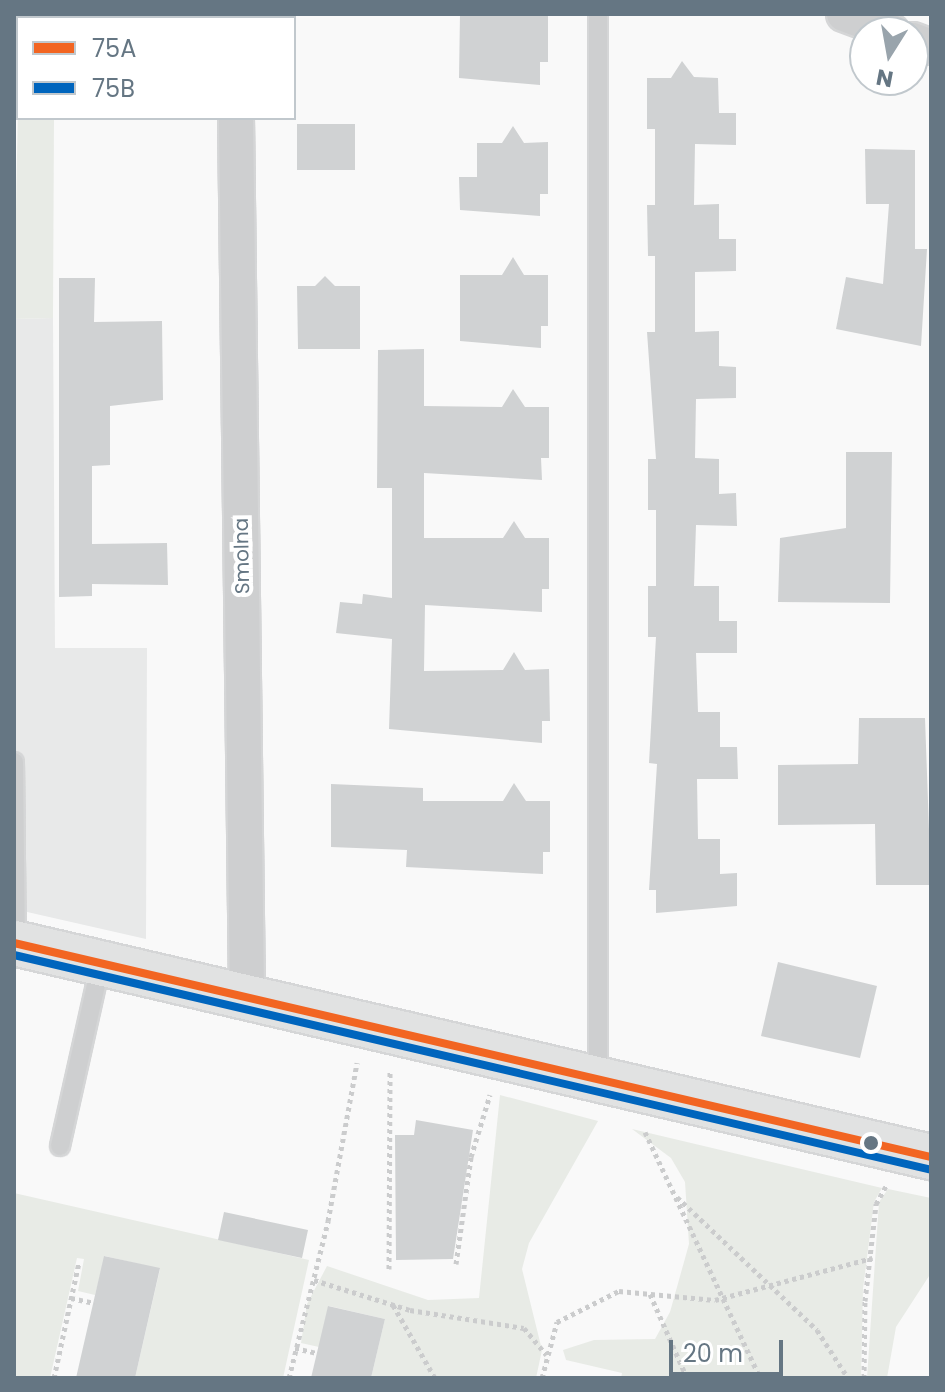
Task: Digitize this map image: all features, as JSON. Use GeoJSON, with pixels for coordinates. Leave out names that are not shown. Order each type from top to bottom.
{"type":"FeatureCollection","features":[{"type":"Feature","properties":{"kind":"street","name":"Smolna"},"geometry":{"type":"LineString","coordinates":[[236,120],[247,995]]}},
{"type":"Feature","properties":{"kind":"street"},"geometry":{"type":"LineString","coordinates":[[15,943],[598,1079],[912,1166]]}},
{"type":"Feature","properties":{"kind":"lane"},"geometry":{"type":"LineString","coordinates":[[598,14],[598,1079]]}},
{"type":"Feature","properties":{"kind":"lane"},"geometry":{"type":"LineString","coordinates":[[14,762],[15,943]]}},
{"type":"Feature","properties":{"kind":"lane"},"geometry":{"type":"LineString","coordinates":[[60,1146],[101,962]]}},
{"type":"Feature","properties":{"kind":"path"},"geometry":{"type":"LineString","coordinates":[[289,1378],[314,1280],[363,1022]]}},
{"type":"Feature","properties":{"kind":"path"},"geometry":{"type":"LineString","coordinates":[[389,1063],[389,1269]]}},
{"type":"Feature","properties":{"kind":"path"},"geometry":{"type":"LineString","coordinates":[[456,1264],[471,1157],[492,1086]]}},
{"type":"Feature","properties":{"kind":"path"},"geometry":{"type":"LineString","coordinates":[[642,1090],[640,1121],[760,1378]]}},
{"type":"Feature","properties":{"kind":"path"},"geometry":{"type":"LineString","coordinates":[[864,1378],[876,1204],[912,1166]]}},
{"type":"Feature","properties":{"kind":"path"},"geometry":{"type":"LineString","coordinates":[[674,1194],[764,1285],[817,1330],[848,1378]]}},
{"type":"Feature","properties":{"kind":"path"},"geometry":{"type":"LineString","coordinates":[[542,1378],[557,1322],[619,1291],[722,1297],[872,1258]]}},
{"type":"Feature","properties":{"kind":"path"},"geometry":{"type":"LineString","coordinates":[[54,1378],[79,1262]]}},
{"type":"Feature","properties":{"kind":"path"},"geometry":{"type":"LineString","coordinates":[[314,1280],[393,1304],[524,1328],[547,1356]]}},
{"type":"Feature","properties":{"kind":"path"},"geometry":{"type":"LineString","coordinates":[[650,1293],[687,1378]]}},
{"type":"Feature","properties":{"kind":"path"},"geometry":{"type":"LineString","coordinates":[[71,1298],[94,1303]]}},
{"type":"Feature","properties":{"kind":"path"},"geometry":{"type":"LineString","coordinates":[[393,1304],[435,1378]]}},
{"type":"Feature","properties":{"kind":"path"},"geometry":{"type":"LineString","coordinates":[[295,1348],[317,1353]]}},
{"type":"Feature","properties":{"kind":"shaded area"},"geometry":{"type":"Polygon","coordinates":[[[18,120],[54,120],[53,318],[14,319],[18,120]]]}},
{"type":"Feature","properties":{"kind":"shaded area"},"geometry":{"type":"Polygon","coordinates":[[[53,318],[55,648],[147,648],[146,939],[14,909],[14,319],[53,318]]]}},
{"type":"Feature","properties":{"kind":"shaded area"},"geometry":{"type":"Polygon","coordinates":[[[500,1095],[598,1121],[529,1243],[522,1269],[542,1350],[536,1378],[371,1378],[385,1319],[329,1306],[319,1347],[301,1343],[307,1304],[327,1266],[428,1300],[479,1298],[500,1095]]]}},
{"type":"Feature","properties":{"kind":"shaded area"},"geometry":{"type":"Polygon","coordinates":[[[632,1129],[882,1188],[874,1202],[863,1289],[861,1378],[621,1378],[622,1373],[566,1360],[563,1350],[594,1340],[655,1339],[670,1312],[689,1244],[685,1182],[671,1158],[632,1129]]]}},
{"type":"Feature","properties":{"kind":"shaded area"},"geometry":{"type":"Polygon","coordinates":[[[888,1189],[931,1198],[931,1273],[896,1327],[887,1378],[867,1378],[879,1202],[888,1189]]]}},
{"type":"Feature","properties":{"kind":"shaded area"},"geometry":{"type":"Polygon","coordinates":[[[14,1193],[309,1260],[283,1378],[135,1378],[160,1269],[105,1256],[95,1295],[78,1291],[84,1259],[77,1258],[50,1378],[14,1378],[14,1193]]]}},
{"type":"Feature","properties":{"kind":"building"},"geometry":{"type":"Polygon","coordinates":[[[460,14],[548,14],[548,62],[540,62],[540,85],[459,78],[460,14]]]}},
{"type":"Feature","properties":{"kind":"building"},"geometry":{"type":"Polygon","coordinates":[[[682,61],[694,77],[718,78],[719,113],[736,113],[736,145],[695,144],[694,205],[719,204],[719,239],[736,239],[736,271],[695,272],[695,332],[719,331],[719,366],[736,367],[736,398],[696,399],[695,458],[719,459],[719,494],[736,493],[737,526],[696,525],[694,586],[719,586],[719,621],[737,621],[737,653],[696,653],[698,712],[720,712],[720,747],[737,747],[738,779],[697,779],[698,839],[720,839],[720,874],[737,873],[737,906],[656,913],[656,890],[649,890],[657,764],[649,763],[656,637],[648,637],[648,586],[656,586],[656,510],[648,510],[648,459],[656,459],[647,332],[655,332],[655,256],[648,256],[647,205],[655,205],[655,129],[647,129],[647,78],[671,78],[682,61]]]}},
{"type":"Feature","properties":{"kind":"building"},"geometry":{"type":"Polygon","coordinates":[[[297,124],[355,124],[355,170],[297,170],[297,124]]]}},
{"type":"Feature","properties":{"kind":"building"},"geometry":{"type":"Polygon","coordinates":[[[513,126],[524,143],[548,142],[548,194],[540,194],[540,216],[460,210],[459,177],[477,177],[477,143],[502,143],[513,126]]]}},
{"type":"Feature","properties":{"kind":"building"},"geometry":{"type":"Polygon","coordinates":[[[865,149],[915,150],[915,249],[927,249],[921,346],[836,329],[846,277],[883,284],[889,204],[866,204],[865,149]]]}},
{"type":"Feature","properties":{"kind":"building"},"geometry":{"type":"Polygon","coordinates":[[[513,257],[524,275],[548,275],[548,326],[541,326],[541,348],[460,341],[460,275],[502,275],[513,257]]]}},
{"type":"Feature","properties":{"kind":"building"},"geometry":{"type":"Polygon","coordinates":[[[325,276],[335,286],[360,286],[360,349],[298,349],[297,286],[315,286],[325,276]]]}},
{"type":"Feature","properties":{"kind":"building"},"geometry":{"type":"Polygon","coordinates":[[[59,278],[95,278],[94,322],[162,321],[163,400],[110,406],[110,465],[92,466],[92,544],[167,543],[168,585],[92,584],[92,596],[59,597],[59,278]]]}},
{"type":"Feature","properties":{"kind":"building"},"geometry":{"type":"Polygon","coordinates":[[[424,349],[424,406],[502,407],[513,389],[525,407],[549,407],[549,458],[541,458],[542,480],[424,473],[424,538],[503,538],[514,521],[525,538],[549,538],[549,589],[542,589],[542,612],[425,605],[424,671],[503,670],[514,652],[525,670],[549,669],[550,721],[542,721],[542,743],[389,729],[392,639],[336,633],[340,602],[362,604],[363,594],[392,598],[392,488],[377,488],[378,350],[424,349]]]}},
{"type":"Feature","properties":{"kind":"building"},"geometry":{"type":"Polygon","coordinates":[[[846,452],[892,452],[890,603],[778,602],[780,538],[846,528],[846,452]]]}},
{"type":"Feature","properties":{"kind":"building"},"geometry":{"type":"Polygon","coordinates":[[[859,718],[925,718],[931,885],[876,885],[875,824],[778,825],[778,765],[858,764],[859,718]]]}},
{"type":"Feature","properties":{"kind":"building"},"geometry":{"type":"Polygon","coordinates":[[[514,783],[526,801],[550,801],[550,852],[543,852],[543,874],[406,867],[407,850],[331,847],[331,784],[423,788],[423,801],[503,801],[514,783]]]}},
{"type":"Feature","properties":{"kind":"building"},"geometry":{"type":"Polygon","coordinates":[[[778,962],[877,986],[860,1058],[761,1036],[778,962]]]}},
{"type":"Feature","properties":{"kind":"building"},"geometry":{"type":"Polygon","coordinates":[[[416,1120],[473,1130],[453,1259],[396,1260],[395,1135],[414,1135],[416,1120]]]}},
{"type":"Feature","properties":{"kind":"building"},"geometry":{"type":"Polygon","coordinates":[[[224,1212],[308,1230],[302,1258],[218,1240],[224,1212]]]}},
{"type":"Feature","properties":{"kind":"building"},"geometry":{"type":"Polygon","coordinates":[[[104,1256],[160,1268],[135,1378],[76,1378],[104,1256]]]}},
{"type":"Feature","properties":{"kind":"building"},"geometry":{"type":"Polygon","coordinates":[[[328,1306],[385,1319],[371,1378],[311,1378],[328,1306]]]}},
{"type":"Feature","properties":{"kind":"transit line","name":"75A"},"geometry":{"type":"LineString","coordinates":[[14,943],[931,1157]]}},
{"type":"Feature","properties":{"kind":"transit line","name":"75B"},"geometry":{"type":"LineString","coordinates":[[14,955],[928,1169]]}}]}
